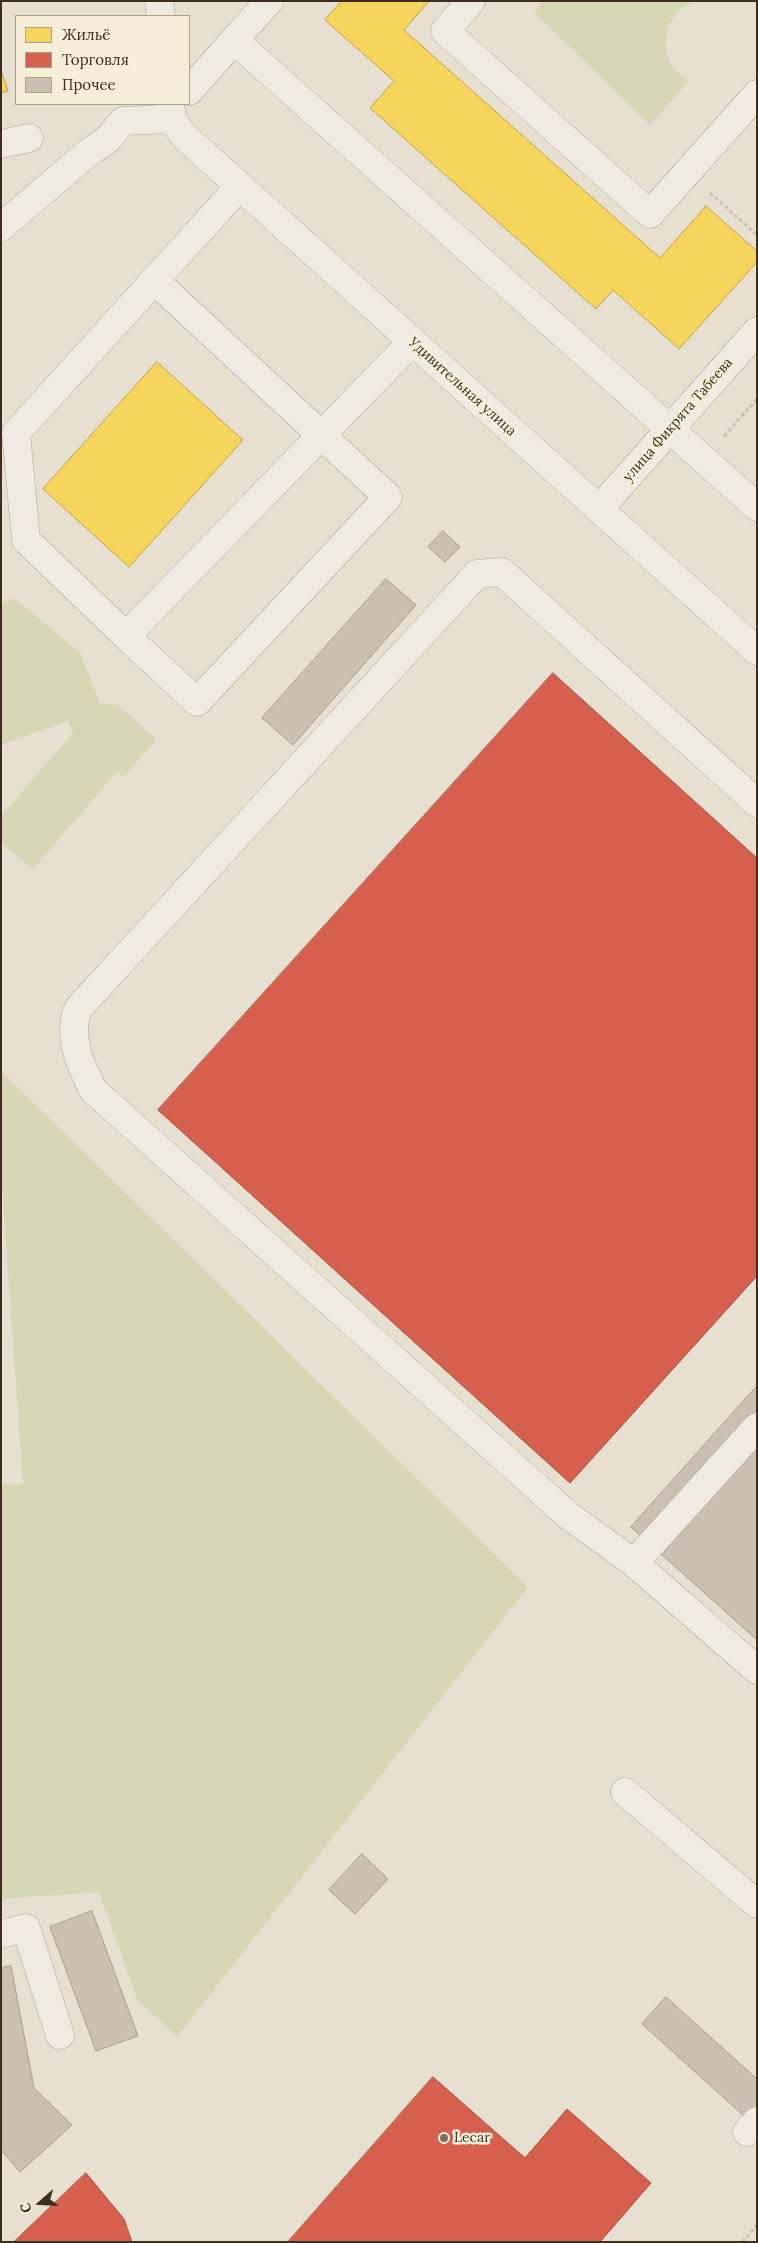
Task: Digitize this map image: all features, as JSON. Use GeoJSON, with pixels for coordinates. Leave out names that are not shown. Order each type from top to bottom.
{"type":"FeatureCollection","features":[{"type":"Feature","properties":{"kind":"street"},"geometry":{"type":"LineString","coordinates":[[159,1],[161,15]]}},
{"type":"Feature","properties":{"kind":"street"},"geometry":{"type":"LineString","coordinates":[[190,91],[269,1]]}},
{"type":"Feature","properties":{"kind":"street"},"geometry":{"type":"LineString","coordinates":[[471,1],[445,31],[650,214],[757,94]]}},
{"type":"Feature","properties":{"kind":"street"},"geometry":{"type":"LineString","coordinates":[[234,40],[757,506]]}},
{"type":"Feature","properties":{"kind":"street"},"geometry":{"type":"LineString","coordinates":[[1,227],[88,153],[108,139],[124,121],[174,109]]}},
{"type":"Feature","properties":{"kind":"street","name":"Удивительная улица"},"geometry":{"type":"LineString","coordinates":[[174,109],[184,136],[757,651]]}},
{"type":"Feature","properties":{"kind":"street"},"geometry":{"type":"LineString","coordinates":[[1,144],[29,138]]}},
{"type":"Feature","properties":{"kind":"street"},"geometry":{"type":"LineString","coordinates":[[154,280],[388,497],[197,702],[26,540],[16,433],[154,280],[239,187]]}},
{"type":"Feature","properties":{"kind":"street","name":"улица Фикрята Табеева"},"geometry":{"type":"LineString","coordinates":[[599,509],[757,331]]}},
{"type":"Feature","properties":{"kind":"street"},"geometry":{"type":"LineString","coordinates":[[126,636],[412,342]]}},
{"type":"Feature","properties":{"kind":"street"},"geometry":{"type":"LineString","coordinates":[[757,803],[502,572],[477,574],[77,1011],[74,1036],[80,1065],[93,1090],[569,1516],[634,1563],[757,1670]]}},
{"type":"Feature","properties":{"kind":"street"},"geometry":{"type":"LineString","coordinates":[[634,1563],[757,1427]]}},
{"type":"Feature","properties":{"kind":"street"},"geometry":{"type":"LineString","coordinates":[[625,1792],[757,1904]]}},
{"type":"Feature","properties":{"kind":"street"},"geometry":{"type":"LineString","coordinates":[[1,1934],[26,1928],[60,2035]]}},
{"type":"Feature","properties":{"kind":"path"},"geometry":{"type":"LineString","coordinates":[[714,197],[757,235]]}},
{"type":"Feature","properties":{"kind":"path"},"geometry":{"type":"LineString","coordinates":[[722,438],[757,399]]}},
{"type":"Feature","properties":{"kind":"path"},"geometry":{"type":"LineString","coordinates":[[742,2242],[757,2225]]}},
{"type":"Feature","properties":{"kind":"green space"},"geometry":{"type":"Polygon","coordinates":[[[544,1],[697,1],[687,5],[678,12],[672,20],[666,41],[670,62],[676,71],[689,81],[650,125],[534,12],[544,1]]]}},
{"type":"Feature","properties":{"kind":"green space"},"geometry":{"type":"Polygon","coordinates":[[[14,598],[80,652],[100,704],[117,705],[157,739],[123,777],[117,772],[33,869],[1,842],[1,816],[73,733],[68,721],[1,745],[1,604],[14,598]]]}},
{"type":"Feature","properties":{"kind":"green space"},"geometry":{"type":"Polygon","coordinates":[[[1,1071],[528,1587],[177,2037],[137,1999],[99,1892],[1,1899],[1,1485],[23,1484],[1,1173],[1,1071]]]}},
{"type":"Feature","properties":{"kind":"building: Жильё"},"geometry":{"type":"Polygon","coordinates":[[[342,1],[429,1],[404,30],[660,258],[706,206],[757,251],[757,262],[679,349],[613,290],[596,309],[370,108],[394,81],[325,20],[342,1]]]}},
{"type":"Feature","properties":{"kind":"building: Жильё"},"geometry":{"type":"Polygon","coordinates":[[[1,70],[8,91],[1,93],[1,70]]]}},
{"type":"Feature","properties":{"kind":"building: Жильё"},"geometry":{"type":"Polygon","coordinates":[[[157,362],[243,440],[129,567],[43,489],[157,362]]]}},
{"type":"Feature","properties":{"kind":"building: Торговля"},"geometry":{"type":"Polygon","coordinates":[[[553,673],[757,858],[757,1276],[570,1483],[158,1110],[553,673]]]}},
{"type":"Feature","properties":{"kind":"building: Торговля"},"geometry":{"type":"Polygon","coordinates":[[[433,2077],[525,2158],[567,2109],[651,2183],[600,2242],[288,2242],[433,2077]]]}},
{"type":"Feature","properties":{"kind":"building: Торговля"},"geometry":{"type":"Polygon","coordinates":[[[86,2173],[124,2219],[132,2242],[14,2242],[86,2173]]]}},
{"type":"Feature","properties":{"kind":"building: Прочее"},"geometry":{"type":"Polygon","coordinates":[[[443,531],[460,547],[445,562],[428,547],[443,531]]]}},
{"type":"Feature","properties":{"kind":"building: Прочее"},"geometry":{"type":"Polygon","coordinates":[[[386,579],[416,605],[293,745],[262,718],[386,579]]]}},
{"type":"Feature","properties":{"kind":"building: Прочее"},"geometry":{"type":"Polygon","coordinates":[[[757,1386],[757,1640],[631,1527],[757,1386]]]}},
{"type":"Feature","properties":{"kind":"building: Прочее"},"geometry":{"type":"Polygon","coordinates":[[[362,1854],[388,1879],[355,1914],[329,1890],[362,1854]]]}},
{"type":"Feature","properties":{"kind":"building: Прочее"},"geometry":{"type":"Polygon","coordinates":[[[92,1911],[138,2036],[96,2051],[50,1927],[92,1911]]]}},
{"type":"Feature","properties":{"kind":"building: Прочее"},"geometry":{"type":"Polygon","coordinates":[[[11,1966],[34,2088],[72,2125],[20,2172],[1,2150],[1,1968],[11,1966]]]}},
{"type":"Feature","properties":{"kind":"building: Прочее"},"geometry":{"type":"Polygon","coordinates":[[[666,1997],[757,2079],[757,2122],[754,2125],[642,2024],[666,1997]]]}},
{"type":"Feature","properties":{"kind":"place","name":"Lecar"},"geometry":{"type":"Point","coordinates":[444,2138]}}]}
